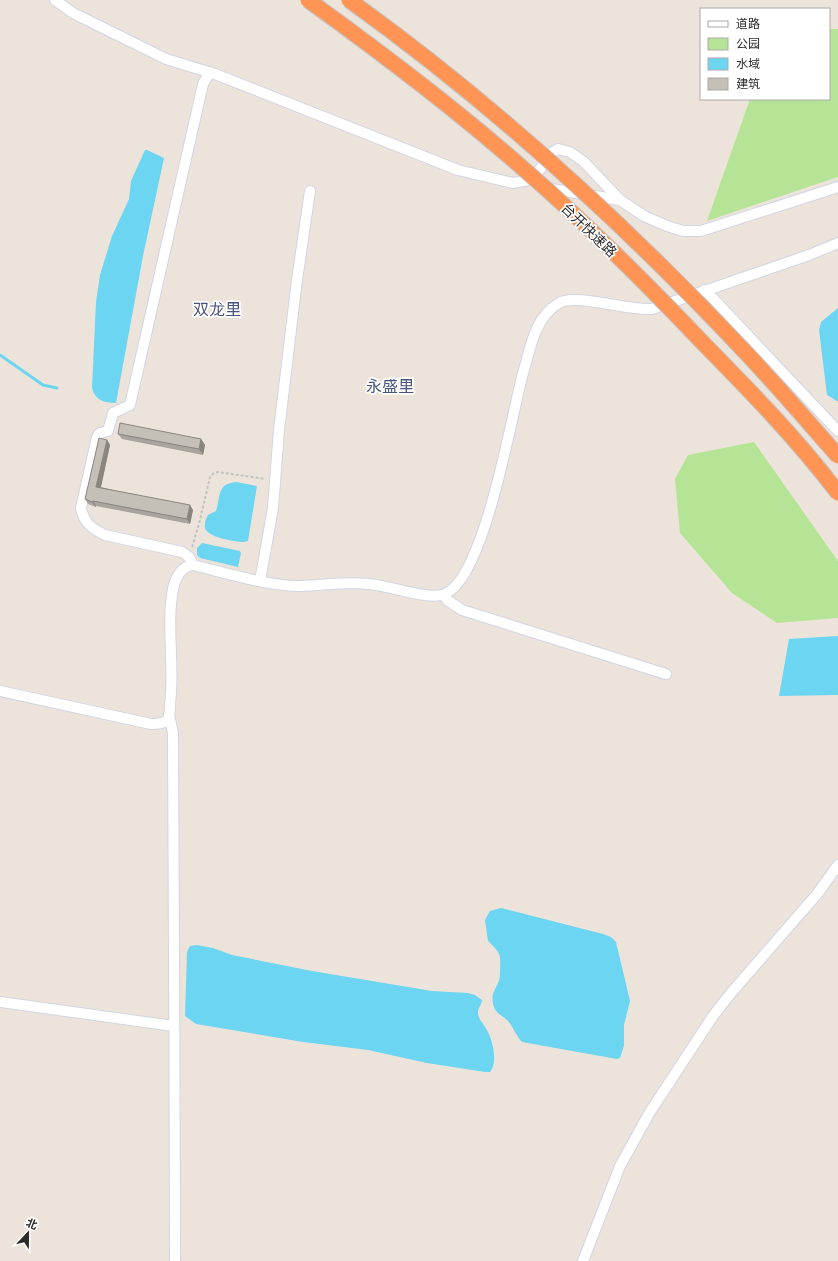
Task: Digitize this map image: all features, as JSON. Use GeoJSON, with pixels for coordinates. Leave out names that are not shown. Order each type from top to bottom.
{"type":"FeatureCollection","features":[{"type":"Feature","properties":{"kind":"highway","name":"台开快速路"},"geometry":{"type":"LineString","coordinates":[[308,0],[388,58],[439,98],[527,172],[581,222],[732,372],[819,468],[838,493]]}},
{"type":"Feature","properties":{"kind":"highway","name":"台开快速路"},"geometry":{"type":"LineString","coordinates":[[349,0],[408,44],[499,116],[598,205],[704,309],[749,356],[838,456]]}},
{"type":"Feature","properties":{"kind":"street"},"geometry":{"type":"LineString","coordinates":[[55,0],[73,13],[166,59],[210,72],[447,167],[513,183],[620,200]]}},
{"type":"Feature","properties":{"kind":"street"},"geometry":{"type":"LineString","coordinates":[[193,565],[191,559],[182,552],[97,532],[86,522],[81,508],[97,436],[100,433],[108,431],[113,413],[130,405],[204,84],[210,72]]}},
{"type":"Feature","properties":{"kind":"street"},"geometry":{"type":"LineString","coordinates":[[513,183],[529,180],[534,177],[553,152],[558,150],[570,152],[584,162],[620,200],[644,216],[667,226],[683,230],[700,231],[838,187]]}},
{"type":"Feature","properties":{"kind":"street"},"geometry":{"type":"LineString","coordinates":[[260,581],[273,508],[279,430],[297,280],[310,191]]}},
{"type":"Feature","properties":{"kind":"street"},"geometry":{"type":"LineString","coordinates":[[175,1261],[175,916],[173,733],[169,716],[172,689],[171,614],[173,590],[175,582],[182,570],[189,565],[193,565],[260,581],[295,586],[370,584],[421,595],[443,595],[454,588],[463,576],[478,546],[490,510],[518,390],[536,329],[545,314],[558,304],[571,300],[647,309],[808,255],[838,243]]}},
{"type":"Feature","properties":{"kind":"street"},"geometry":{"type":"LineString","coordinates":[[705,290],[838,431]]}},
{"type":"Feature","properties":{"kind":"street"},"geometry":{"type":"LineString","coordinates":[[443,595],[447,600],[462,610],[666,674]]}},
{"type":"Feature","properties":{"kind":"street"},"geometry":{"type":"LineString","coordinates":[[0,691],[151,724],[159,724],[167,720],[169,716]]}},
{"type":"Feature","properties":{"kind":"street"},"geometry":{"type":"LineString","coordinates":[[583,1261],[620,1166],[639,1130],[661,1094],[726,999],[818,894],[838,866]]}},
{"type":"Feature","properties":{"kind":"street"},"geometry":{"type":"LineString","coordinates":[[0,1002],[174,1026]]}},
{"type":"Feature","properties":{"kind":"path"},"geometry":{"type":"LineString","coordinates":[[187,555],[192,547],[210,477],[214,473],[218,472],[275,481]]}},
{"type":"Feature","properties":{"kind":"green space"},"geometry":{"type":"Polygon","coordinates":[[[830,29],[838,29],[838,177],[707,221],[750,100],[830,100],[830,29]]]}},
{"type":"Feature","properties":{"kind":"green space"},"geometry":{"type":"Polygon","coordinates":[[[754,442],[838,561],[838,618],[777,623],[732,593],[680,533],[675,479],[688,455],[754,442]]]}},
{"type":"Feature","properties":{"kind":"water"},"geometry":{"type":"Polygon","coordinates":[[[145,150],[164,158],[143,256],[116,403],[108,402],[98,398],[93,392],[92,388],[96,302],[100,275],[112,236],[129,199],[131,181],[145,150]]]}},
{"type":"Feature","properties":{"kind":"water"},"geometry":{"type":"Polygon","coordinates":[[[838,308],[837,401],[827,395],[819,330],[821,322],[838,308]]]}},
{"type":"Feature","properties":{"kind":"water"},"geometry":{"type":"Polygon","coordinates":[[[236,482],[257,486],[248,541],[244,542],[228,540],[216,536],[211,534],[205,528],[205,521],[208,515],[216,511],[222,488],[225,485],[236,482]]]}},
{"type":"Feature","properties":{"kind":"water"},"geometry":{"type":"Polygon","coordinates":[[[202,543],[240,551],[241,553],[238,567],[200,558],[197,555],[197,548],[202,543]]]}},
{"type":"Feature","properties":{"kind":"water"},"geometry":{"type":"Polygon","coordinates":[[[838,636],[838,695],[779,696],[789,639],[838,636]]]}},
{"type":"Feature","properties":{"kind":"water"},"geometry":{"type":"Polygon","coordinates":[[[501,908],[603,934],[611,937],[616,942],[630,1001],[624,1025],[624,1045],[620,1058],[617,1059],[522,1042],[508,1021],[497,1012],[494,1006],[493,997],[500,978],[500,957],[488,941],[485,920],[490,911],[501,908]]]}},
{"type":"Feature","properties":{"kind":"water"},"geometry":{"type":"Polygon","coordinates":[[[197,945],[213,948],[232,955],[312,971],[432,991],[468,993],[475,995],[482,1000],[478,1010],[478,1015],[492,1041],[494,1063],[492,1068],[490,1072],[485,1072],[427,1063],[368,1050],[303,1042],[196,1024],[185,1016],[187,952],[190,946],[197,945]]]}},
{"type":"Feature","properties":{"kind":"building"},"geometry":{"type":"Polygon","coordinates":[[[120,423],[201,439],[199,449],[118,434],[120,423]]]}},
{"type":"Feature","properties":{"kind":"building"},"geometry":{"type":"Polygon","coordinates":[[[99,438],[107,440],[96,487],[190,505],[187,519],[92,502],[85,499],[99,438]]]}},
{"type":"Feature","properties":{"kind":"waterway"},"geometry":{"type":"LineString","coordinates":[[0,355],[43,385],[57,388]]}},
{"type":"Feature","properties":{"kind":"district","name":"双龙里"},"geometry":{"type":"Point","coordinates":[217,309]}},
{"type":"Feature","properties":{"kind":"district","name":"永盛里"},"geometry":{"type":"Point","coordinates":[390,386]}}]}
